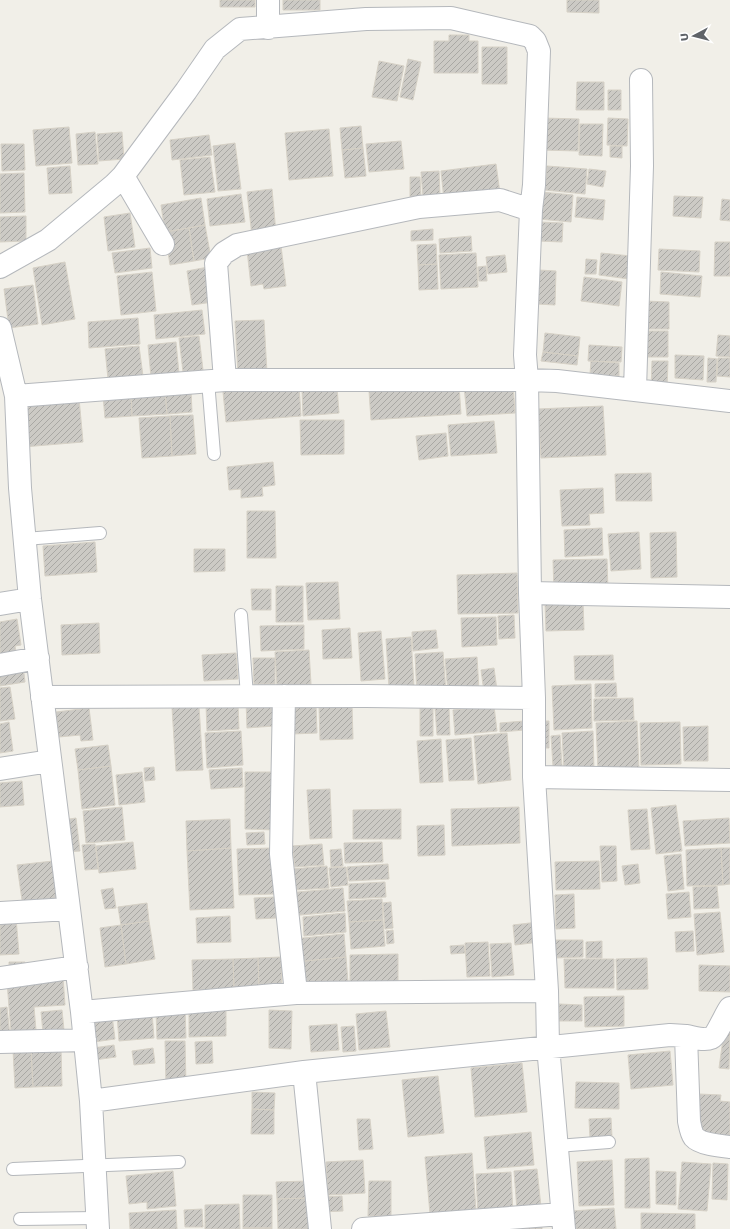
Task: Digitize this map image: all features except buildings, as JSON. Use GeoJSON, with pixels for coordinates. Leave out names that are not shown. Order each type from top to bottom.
{"type":"FeatureCollection","features":[{"type":"Feature","properties":{"kind":"street"},"geometry":{"type":"LineString","coordinates":[[268,0],[268,28]]}},
{"type":"Feature","properties":{"kind":"street"},"geometry":{"type":"LineString","coordinates":[[0,267],[48,240],[114,185],[123,176],[216,49],[240,29],[268,28],[366,19],[451,9],[530,36],[535,41],[539,52],[525,355],[527,380],[530,593],[534,698],[534,777],[547,991],[548,1046],[563,1221],[363,1229]]}},
{"type":"Feature","properties":{"kind":"street"},"geometry":{"type":"LineString","coordinates":[[636,390],[642,166],[641,80]]}},
{"type":"Feature","properties":{"kind":"street"},"geometry":{"type":"LineString","coordinates":[[123,176],[163,244]]}},
{"type":"Feature","properties":{"kind":"street"},"geometry":{"type":"LineString","coordinates":[[217,380],[216,263],[224,253],[237,245],[419,207],[500,200],[531,210]]}},
{"type":"Feature","properties":{"kind":"street"},"geometry":{"type":"LineString","coordinates":[[0,328],[16,396],[20,488],[30,599],[82,1012],[91,1101],[98,1224]]}},
{"type":"Feature","properties":{"kind":"street"},"geometry":{"type":"LineString","coordinates":[[16,396],[217,380],[527,380],[557,381],[730,401]]}},
{"type":"Feature","properties":{"kind":"street"},"geometry":{"type":"LineString","coordinates":[[530,593],[730,597]]}},
{"type":"Feature","properties":{"kind":"street"},"geometry":{"type":"LineString","coordinates":[[0,604],[30,599]]}},
{"type":"Feature","properties":{"kind":"street"},"geometry":{"type":"LineString","coordinates":[[0,664],[38,658]]}},
{"type":"Feature","properties":{"kind":"street"},"geometry":{"type":"LineString","coordinates":[[284,696],[281,854],[296,993]]}},
{"type":"Feature","properties":{"kind":"street"},"geometry":{"type":"LineString","coordinates":[[42,697],[366,696],[534,698]]}},
{"type":"Feature","properties":{"kind":"street"},"geometry":{"type":"LineString","coordinates":[[0,769],[50,762]]}},
{"type":"Feature","properties":{"kind":"street"},"geometry":{"type":"LineString","coordinates":[[534,777],[730,780]]}},
{"type":"Feature","properties":{"kind":"street"},"geometry":{"type":"LineString","coordinates":[[0,913],[69,909]]}},
{"type":"Feature","properties":{"kind":"street"},"geometry":{"type":"LineString","coordinates":[[0,978],[77,967]]}},
{"type":"Feature","properties":{"kind":"street"},"geometry":{"type":"LineString","coordinates":[[82,1012],[296,993],[547,991]]}},
{"type":"Feature","properties":{"kind":"street"},"geometry":{"type":"LineString","coordinates":[[91,1101],[304,1072],[548,1046],[661,1035],[686,1036],[704,1039],[711,1038],[716,1033],[730,1008]]}},
{"type":"Feature","properties":{"kind":"street"},"geometry":{"type":"LineString","coordinates":[[686,1036],[689,1121],[692,1135],[696,1139],[705,1143],[730,1147]]}},
{"type":"Feature","properties":{"kind":"street"},"geometry":{"type":"LineString","coordinates":[[0,1042],[85,1040]]}},
{"type":"Feature","properties":{"kind":"street"},"geometry":{"type":"LineString","coordinates":[[304,1072],[320,1229]]}},
{"type":"Feature","properties":{"kind":"lane"},"geometry":{"type":"LineString","coordinates":[[214,454],[217,380]]}},
{"type":"Feature","properties":{"kind":"lane"},"geometry":{"type":"LineString","coordinates":[[25,539],[100,533]]}},
{"type":"Feature","properties":{"kind":"lane"},"geometry":{"type":"LineString","coordinates":[[241,615],[247,696]]}},
{"type":"Feature","properties":{"kind":"lane"},"geometry":{"type":"LineString","coordinates":[[557,1146],[609,1142]]}},
{"type":"Feature","properties":{"kind":"lane"},"geometry":{"type":"LineString","coordinates":[[13,1169],[180,1162]]}},
{"type":"Feature","properties":{"kind":"lane"},"geometry":{"type":"LineString","coordinates":[[20,1219],[98,1224]]}}]}
